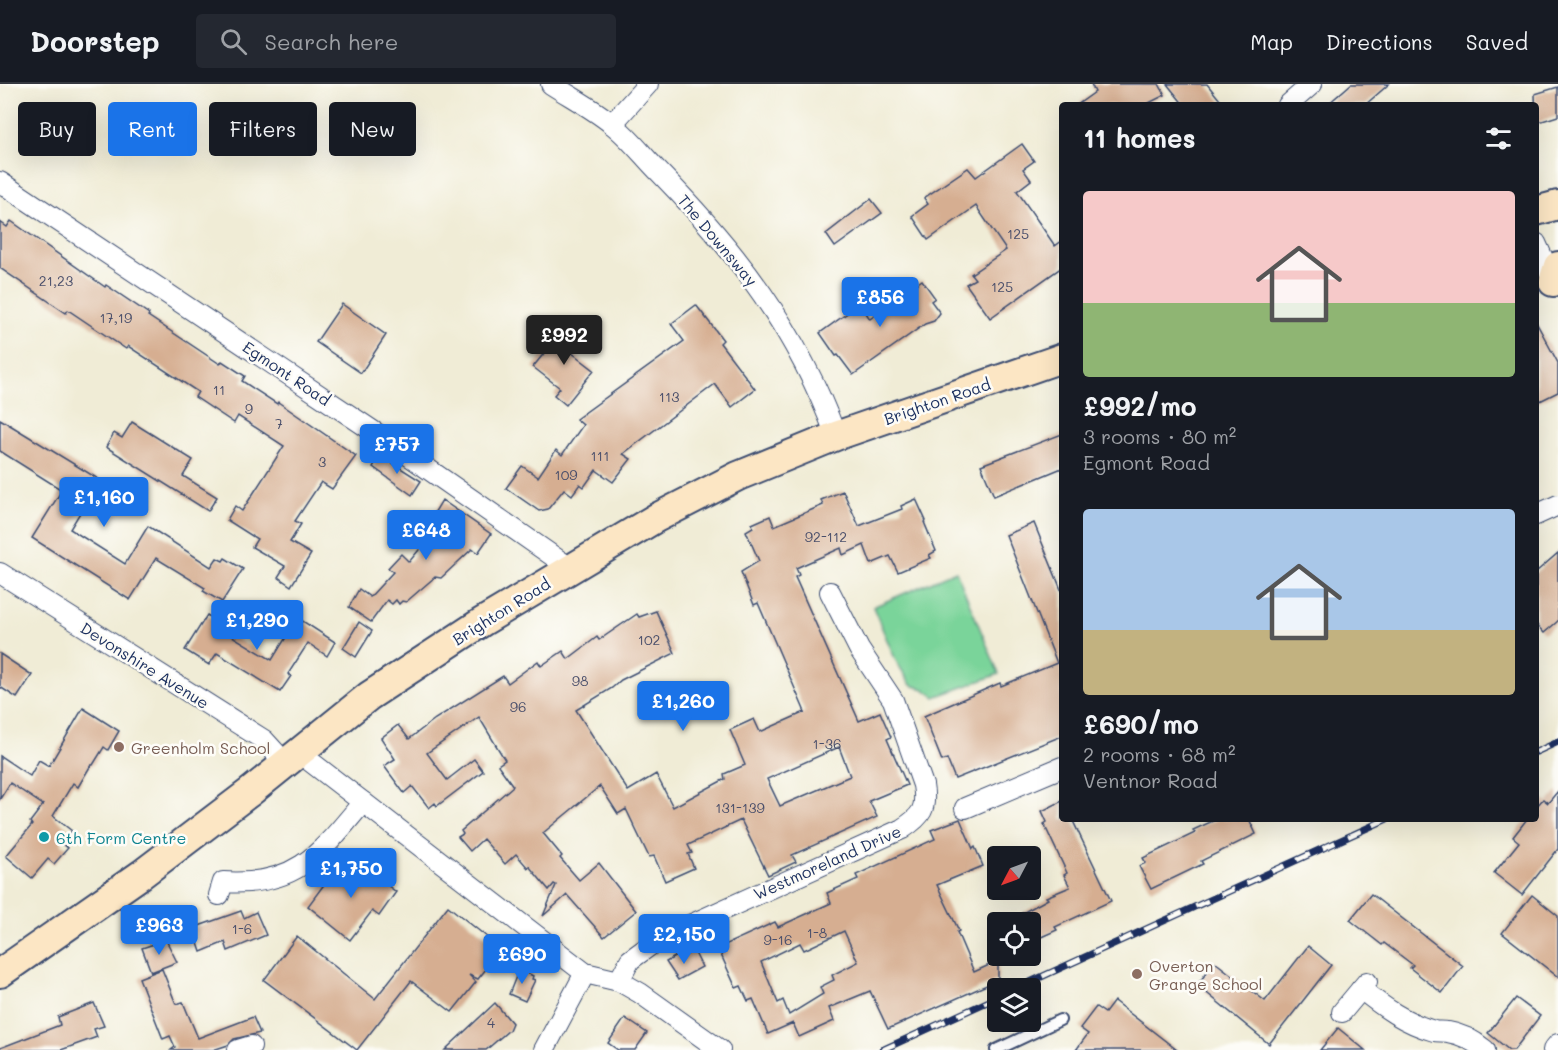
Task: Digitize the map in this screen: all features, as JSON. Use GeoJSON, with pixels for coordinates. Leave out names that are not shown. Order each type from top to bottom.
{"type":"FeatureCollection","features":[{"type":"Feature","properties":{"kind":"main road"},"geometry":{"type":"LineString","coordinates":[[1539,210],[1558,204]]}},
{"type":"Feature","properties":{"kind":"main road","name":"Brighton Road"},"geometry":{"type":"LineString","coordinates":[[0,973],[142,874],[369,696],[570,568],[700,494],[738,476],[836,436],[1059,359]]}},
{"type":"Feature","properties":{"kind":"street","name":"The Downsway"},"geometry":{"type":"LineString","coordinates":[[551,84],[612,124],[695,209],[739,262],[771,306],[797,349],[821,394],[836,436]]}},
{"type":"Feature","properties":{"kind":"street"},"geometry":{"type":"LineString","coordinates":[[612,124],[648,84]]}},
{"type":"Feature","properties":{"kind":"street"},"geometry":{"type":"LineString","coordinates":[[1291,102],[1312,84]]}},
{"type":"Feature","properties":{"kind":"street","name":"Egmont Road"},"geometry":{"type":"LineString","coordinates":[[0,182],[385,439],[570,568]]}},
{"type":"Feature","properties":{"kind":"street"},"geometry":{"type":"LineString","coordinates":[[1539,249],[1556,280]]}},
{"type":"Feature","properties":{"kind":"street"},"geometry":{"type":"LineString","coordinates":[[1539,514],[1558,505]]}},
{"type":"Feature","properties":{"kind":"street","name":"Devonshire Avenue"},"geometry":{"type":"LineString","coordinates":[[0,573],[363,802],[585,973]]}},
{"type":"Feature","properties":{"kind":"street","name":"Westmoreland Drive"},"geometry":{"type":"LineString","coordinates":[[619,981],[630,960],[659,939],[902,829],[914,822],[922,812],[925,800],[923,785],[893,700],[859,650],[830,592]]}},
{"type":"Feature","properties":{"kind":"street"},"geometry":{"type":"LineString","coordinates":[[965,808],[1059,768]]}},
{"type":"Feature","properties":{"kind":"street"},"geometry":{"type":"LineString","coordinates":[[219,895],[223,882],[258,882],[299,869],[333,839],[363,802]]}},
{"type":"Feature","properties":{"kind":"street"},"geometry":{"type":"LineString","coordinates":[[544,1050],[585,973],[619,981],[640,993],[720,1050]]}},
{"type":"Feature","properties":{"kind":"street"},"geometry":{"type":"LineString","coordinates":[[1342,1012],[1364,986],[1393,1014],[1434,1031],[1450,1032],[1473,1040],[1485,1050]]}},
{"type":"Feature","properties":{"kind":"street"},"geometry":{"type":"LineString","coordinates":[[1553,1050],[1558,1044]]}},
{"type":"Feature","properties":{"kind":"lane"},"geometry":{"type":"LineString","coordinates":[[996,1050],[1060,1020]]}},
{"type":"Feature","properties":{"kind":"green space"},"geometry":{"type":"Polygon","coordinates":[[[956,571],[999,674],[935,697],[924,689],[911,685],[896,661],[873,607],[956,571]]]}},
{"type":"Feature","properties":{"kind":"building"},"geometry":{"type":"Polygon","coordinates":[[[1091,84],[1159,84],[1165,95],[1151,102],[1081,102],[1095,92],[1091,84]]]}},
{"type":"Feature","properties":{"kind":"building"},"geometry":{"type":"Polygon","coordinates":[[[1167,84],[1207,84],[1222,102],[1182,102],[1167,84]]]}},
{"type":"Feature","properties":{"kind":"building"},"geometry":{"type":"Polygon","coordinates":[[[1351,84],[1389,84],[1368,102],[1330,102],[1351,84]]]}},
{"type":"Feature","properties":{"kind":"building"},"geometry":{"type":"Polygon","coordinates":[[[1558,87],[1558,116],[1539,122],[1539,102],[1535,102],[1535,94],[1558,87]]]}},
{"type":"Feature","properties":{"kind":"building"},"geometry":{"type":"Polygon","coordinates":[[[1022,144],[1034,161],[1023,169],[1031,180],[1017,191],[1055,246],[1059,243],[1059,269],[990,318],[966,284],[975,279],[971,274],[1006,250],[976,206],[928,240],[912,216],[928,204],[924,198],[968,168],[976,177],[1022,144]]]}},
{"type":"Feature","properties":{"kind":"building"},"geometry":{"type":"Polygon","coordinates":[[[871,199],[882,213],[835,247],[826,234],[871,199]]]}},
{"type":"Feature","properties":{"kind":"building"},"geometry":{"type":"Polygon","coordinates":[[[11,221],[220,364],[222,361],[245,376],[242,381],[277,404],[278,402],[356,456],[332,489],[321,482],[295,521],[301,524],[290,542],[311,554],[291,586],[278,577],[285,566],[252,547],[257,539],[227,520],[235,506],[242,511],[284,446],[238,416],[234,423],[195,397],[198,392],[128,346],[126,349],[68,310],[66,313],[0,268],[0,222],[7,227],[11,221]]]}},
{"type":"Feature","properties":{"kind":"building"},"geometry":{"type":"Polygon","coordinates":[[[922,280],[935,298],[931,301],[940,313],[934,321],[925,324],[853,375],[820,333],[860,304],[870,319],[922,280]]]}},
{"type":"Feature","properties":{"kind":"building"},"geometry":{"type":"Polygon","coordinates":[[[342,304],[386,335],[361,373],[316,342],[342,304]]]}},
{"type":"Feature","properties":{"kind":"building"},"geometry":{"type":"Polygon","coordinates":[[[696,305],[723,340],[720,343],[755,389],[732,407],[715,384],[623,454],[631,459],[613,482],[596,470],[584,487],[580,484],[572,495],[564,489],[548,509],[539,511],[506,488],[522,466],[538,477],[556,450],[562,455],[583,425],[576,419],[684,341],[671,324],[696,305]]]}},
{"type":"Feature","properties":{"kind":"building"},"geometry":{"type":"Polygon","coordinates":[[[567,325],[579,335],[567,349],[594,370],[566,405],[554,395],[560,388],[533,367],[567,325]]]}},
{"type":"Feature","properties":{"kind":"building"},"geometry":{"type":"Polygon","coordinates":[[[1539,328],[1558,363],[1558,392],[1539,402],[1539,328]]]}},
{"type":"Feature","properties":{"kind":"building"},"geometry":{"type":"Polygon","coordinates":[[[0,419],[100,480],[70,529],[125,564],[148,526],[211,567],[217,558],[223,561],[225,558],[243,569],[222,602],[203,591],[205,588],[156,558],[130,600],[32,538],[62,490],[0,451],[0,419]]]}},
{"type":"Feature","properties":{"kind":"building"},"geometry":{"type":"Polygon","coordinates":[[[132,422],[193,460],[183,476],[217,497],[208,511],[106,447],[114,433],[122,438],[132,422]]]}},
{"type":"Feature","properties":{"kind":"building"},"geometry":{"type":"Polygon","coordinates":[[[1059,435],[1059,469],[994,496],[981,465],[1059,435]]]}},
{"type":"Feature","properties":{"kind":"building"},"geometry":{"type":"Polygon","coordinates":[[[380,455],[421,481],[412,495],[373,467],[380,455]]]}},
{"type":"Feature","properties":{"kind":"building"},"geometry":{"type":"Polygon","coordinates":[[[843,491],[859,526],[902,509],[901,506],[916,499],[936,551],[929,555],[931,558],[898,572],[890,556],[871,564],[864,545],[843,555],[841,548],[796,568],[799,575],[795,577],[859,721],[880,712],[891,737],[887,739],[907,785],[869,801],[877,817],[792,855],[796,862],[768,875],[741,820],[688,845],[692,853],[688,854],[694,868],[665,881],[654,856],[649,857],[626,809],[618,814],[600,786],[543,833],[579,880],[599,863],[636,911],[604,937],[567,895],[543,916],[556,885],[554,884],[549,890],[516,854],[505,864],[483,839],[470,851],[458,837],[463,834],[461,831],[513,786],[498,765],[505,760],[479,717],[427,753],[447,780],[474,759],[483,771],[437,806],[435,803],[429,808],[412,786],[404,793],[384,766],[395,759],[381,738],[398,725],[409,739],[435,719],[503,676],[508,683],[538,661],[541,666],[563,651],[568,659],[597,637],[599,640],[637,614],[639,617],[656,611],[675,653],[621,680],[576,710],[628,791],[656,774],[673,807],[725,779],[724,774],[745,765],[730,730],[754,719],[760,732],[805,712],[758,603],[754,605],[741,572],[759,561],[746,531],[753,527],[752,524],[770,516],[774,526],[823,505],[821,500],[843,491]],[[839,747],[767,779],[780,806],[850,776],[839,747]]]}},
{"type":"Feature","properties":{"kind":"building"},"geometry":{"type":"Polygon","coordinates":[[[442,500],[491,534],[478,553],[472,549],[441,578],[435,577],[406,602],[402,601],[399,604],[396,600],[392,604],[387,600],[371,622],[349,607],[359,589],[370,597],[393,572],[388,568],[401,554],[409,562],[428,539],[426,537],[438,525],[430,520],[442,500]]]}},
{"type":"Feature","properties":{"kind":"building"},"geometry":{"type":"Polygon","coordinates":[[[1034,523],[1059,585],[1059,737],[955,779],[947,759],[942,761],[924,716],[1000,683],[1001,686],[1057,663],[1006,535],[1034,523]]]}},
{"type":"Feature","properties":{"kind":"building"},"geometry":{"type":"Polygon","coordinates":[[[1558,553],[1558,621],[1544,633],[1539,627],[1539,569],[1558,553]]]}},
{"type":"Feature","properties":{"kind":"building"},"geometry":{"type":"Polygon","coordinates":[[[207,615],[224,626],[222,630],[272,660],[298,618],[335,642],[327,656],[308,643],[288,674],[291,676],[280,692],[217,653],[209,665],[185,650],[207,615]]]}},
{"type":"Feature","properties":{"kind":"building"},"geometry":{"type":"Polygon","coordinates":[[[359,622],[372,631],[356,657],[343,648],[359,622]]]}},
{"type":"Feature","properties":{"kind":"building"},"geometry":{"type":"Polygon","coordinates":[[[0,654],[32,675],[17,698],[0,687],[0,654]]]}},
{"type":"Feature","properties":{"kind":"building"},"geometry":{"type":"Polygon","coordinates":[[[83,708],[119,731],[108,750],[104,747],[78,787],[73,783],[53,816],[72,831],[61,843],[68,848],[54,864],[48,859],[32,878],[6,856],[32,825],[30,822],[43,805],[10,783],[0,799],[0,756],[30,776],[39,760],[49,766],[83,708]]]}},
{"type":"Feature","properties":{"kind":"building"},"geometry":{"type":"Polygon","coordinates":[[[1558,791],[1558,849],[1522,895],[1494,873],[1519,842],[1513,837],[1525,822],[1539,822],[1539,804],[1543,799],[1548,803],[1558,791]]]}},
{"type":"Feature","properties":{"kind":"building"},"geometry":{"type":"Polygon","coordinates":[[[1059,802],[1059,822],[1073,822],[1111,901],[1055,927],[1057,930],[1041,937],[1041,912],[1024,912],[1048,899],[1046,897],[1070,887],[1064,875],[1067,873],[1044,824],[1047,822],[1042,811],[1059,802]]]}},
{"type":"Feature","properties":{"kind":"building"},"geometry":{"type":"Polygon","coordinates":[[[960,819],[973,849],[975,847],[983,866],[937,885],[959,931],[957,932],[974,972],[987,966],[998,966],[998,978],[987,978],[987,985],[888,1029],[870,991],[829,1008],[834,1021],[799,1037],[793,1023],[768,1034],[753,999],[748,1001],[741,986],[736,988],[718,948],[775,922],[778,927],[831,903],[827,893],[858,879],[856,875],[935,839],[931,830],[960,819]],[[844,931],[804,950],[800,943],[761,962],[778,1003],[783,1000],[789,1015],[823,994],[820,987],[834,980],[832,975],[858,962],[844,931]]]}},
{"type":"Feature","properties":{"kind":"building"},"geometry":{"type":"Polygon","coordinates":[[[1210,822],[1250,822],[1256,834],[1201,861],[1203,864],[1151,889],[1139,866],[1146,863],[1143,858],[1195,833],[1193,830],[1210,822]]]}},
{"type":"Feature","properties":{"kind":"building"},"geometry":{"type":"Polygon","coordinates":[[[353,859],[396,892],[379,916],[372,911],[350,940],[308,906],[334,871],[340,876],[353,859]]]}},
{"type":"Feature","properties":{"kind":"building"},"geometry":{"type":"Polygon","coordinates":[[[1371,894],[1463,966],[1442,993],[1410,968],[1413,965],[1350,920],[1371,894]]]}},
{"type":"Feature","properties":{"kind":"building"},"geometry":{"type":"Polygon","coordinates":[[[1532,895],[1558,916],[1558,977],[1502,933],[1532,895]]]}},
{"type":"Feature","properties":{"kind":"building"},"geometry":{"type":"Polygon","coordinates":[[[448,906],[502,949],[478,979],[469,975],[476,982],[452,1012],[411,981],[357,1050],[264,980],[297,936],[375,999],[448,906]]]}},
{"type":"Feature","properties":{"kind":"building"},"geometry":{"type":"Polygon","coordinates":[[[241,911],[244,918],[256,912],[266,935],[228,951],[225,942],[201,952],[193,928],[241,911]]]}},
{"type":"Feature","properties":{"kind":"building"},"geometry":{"type":"Polygon","coordinates":[[[166,940],[177,962],[151,972],[142,948],[166,940]]]}},
{"type":"Feature","properties":{"kind":"building"},"geometry":{"type":"Polygon","coordinates":[[[1308,946],[1331,965],[1269,1044],[1197,985],[1215,962],[1265,1001],[1308,946]]]}},
{"type":"Feature","properties":{"kind":"building"},"geometry":{"type":"Polygon","coordinates":[[[694,951],[702,967],[678,980],[666,962],[683,952],[685,955],[694,951]]]}},
{"type":"Feature","properties":{"kind":"building"},"geometry":{"type":"Polygon","coordinates":[[[162,969],[176,1004],[183,1002],[198,1038],[253,1017],[260,1033],[234,1039],[228,1045],[213,1050],[171,1050],[175,1047],[170,1036],[163,1039],[139,978],[162,969]]]}},
{"type":"Feature","properties":{"kind":"building"},"geometry":{"type":"Polygon","coordinates":[[[519,969],[533,976],[532,979],[535,980],[525,1001],[509,994],[519,969]]]}},
{"type":"Feature","properties":{"kind":"building"},"geometry":{"type":"Polygon","coordinates":[[[1516,998],[1540,1016],[1514,1050],[1509,1050],[1488,1033],[1516,998]]]}},
{"type":"Feature","properties":{"kind":"building"},"geometry":{"type":"Polygon","coordinates":[[[1114,1001],[1177,1050],[1076,1050],[1088,1034],[1080,1028],[1096,1007],[1105,1013],[1114,1001]]]}},
{"type":"Feature","properties":{"kind":"building"},"geometry":{"type":"Polygon","coordinates":[[[94,1003],[104,1026],[94,1029],[97,1037],[61,1050],[0,1050],[0,1048],[60,1025],[58,1017],[94,1003]]]}},
{"type":"Feature","properties":{"kind":"building"},"geometry":{"type":"Polygon","coordinates":[[[495,1003],[512,1023],[509,1030],[486,1050],[445,1050],[495,1003]]]}},
{"type":"Feature","properties":{"kind":"building"},"geometry":{"type":"Polygon","coordinates":[[[625,1018],[647,1033],[635,1050],[618,1050],[608,1043],[625,1018]]]}},
{"type":"Feature","properties":{"kind":"building"},"geometry":{"type":"Polygon","coordinates":[[[1338,1028],[1365,1050],[1320,1050],[1338,1028]]]}},
{"type":"Feature","properties":{"kind":"railway"},"geometry":{"type":"LineString","coordinates":[[1539,751],[1558,742]]}},
{"type":"Feature","properties":{"kind":"railway"},"geometry":{"type":"LineString","coordinates":[[1039,978],[1380,822]]}},
{"type":"Feature","properties":{"kind":"railway"},"geometry":{"type":"LineString","coordinates":[[882,1050],[987,1002]]}},
{"type":"Feature","properties":{"kind":"place","name":"Greenholm School"},"geometry":{"type":"Point","coordinates":[119,747]}},
{"type":"Feature","properties":{"kind":"place","name":"6th Form Centre"},"geometry":{"type":"Point","coordinates":[44,837]}},
{"type":"Feature","properties":{"kind":"place","name":"Overton Grange School"},"geometry":{"type":"Point","coordinates":[1137,974]}}]}
